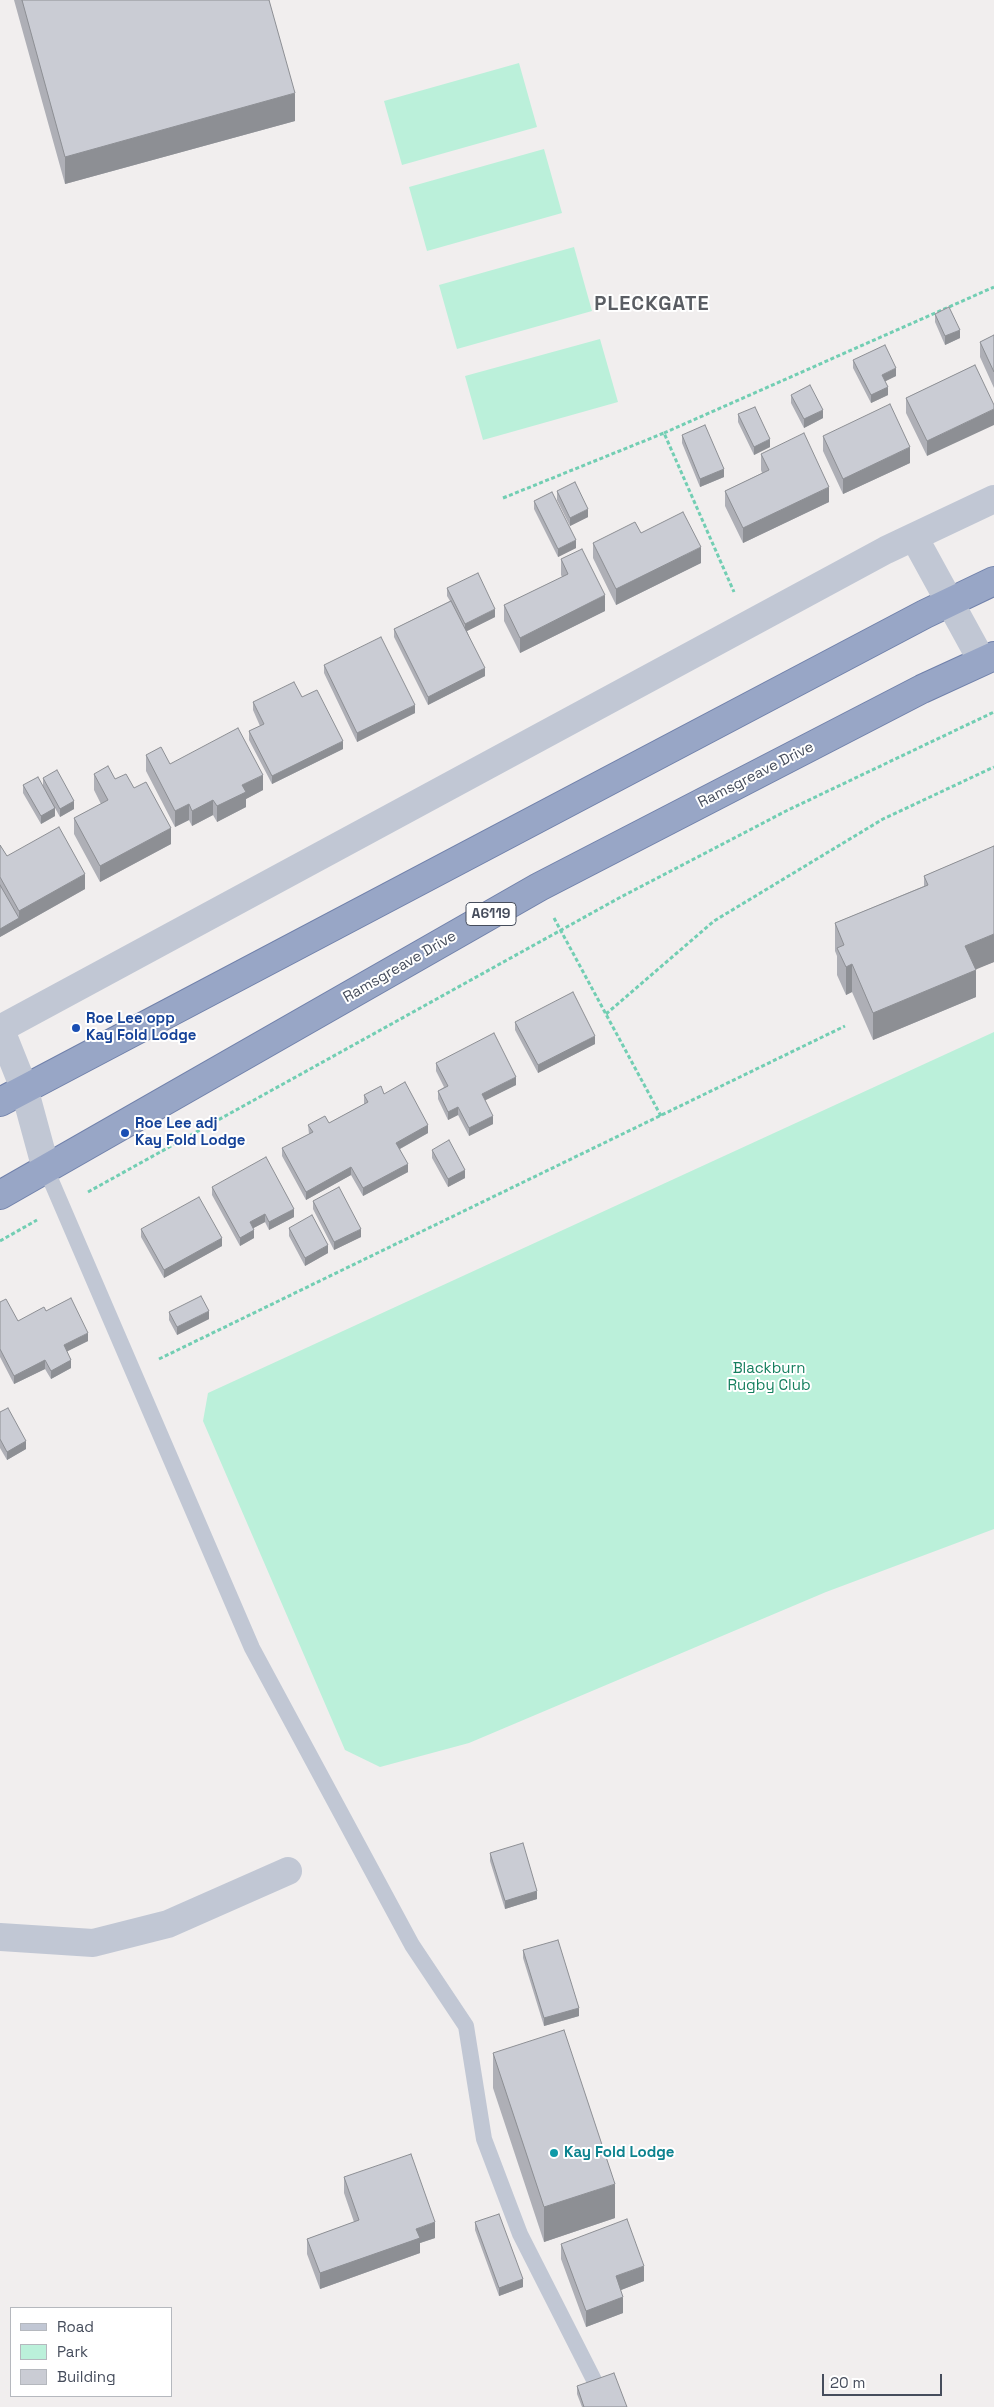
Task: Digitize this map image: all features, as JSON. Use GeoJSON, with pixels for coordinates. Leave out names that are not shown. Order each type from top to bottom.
{"type":"FeatureCollection","features":[{"type":"Feature","properties":{"kind":"highway"},"geometry":{"type":"LineString","coordinates":[[0,1102],[949,603],[994,582]]}},
{"type":"Feature","properties":{"kind":"highway","name":"Ramsgreave Drive"},"geometry":{"type":"LineString","coordinates":[[0,1195],[539,887],[922,689],[988,659]]}},
{"type":"Feature","properties":{"kind":"street"},"geometry":{"type":"LineString","coordinates":[[46,1169],[24,1088],[0,1029],[748,625],[914,537],[994,500]]}},
{"type":"Feature","properties":{"kind":"street"},"geometry":{"type":"LineString","coordinates":[[914,537],[949,603],[988,659]]}},
{"type":"Feature","properties":{"kind":"street"},"geometry":{"type":"LineString","coordinates":[[0,1937],[93,1943],[168,1924],[288,1871]]}},
{"type":"Feature","properties":{"kind":"lane"},"geometry":{"type":"LineString","coordinates":[[46,1169],[252,1648],[412,1945],[466,2026],[484,2139],[520,2234],[594,2380]]}},
{"type":"Feature","properties":{"kind":"path"},"geometry":{"type":"LineString","coordinates":[[503,498],[664,433],[994,287]]}},
{"type":"Feature","properties":{"kind":"path"},"geometry":{"type":"LineString","coordinates":[[664,433],[748,625]]}},
{"type":"Feature","properties":{"kind":"path"},"geometry":{"type":"LineString","coordinates":[[0,1241],[560,930],[786,811],[994,712]]}},
{"type":"Feature","properties":{"kind":"path"},"geometry":{"type":"LineString","coordinates":[[606,1014],[714,921],[883,819],[994,767]]}},
{"type":"Feature","properties":{"kind":"path"},"geometry":{"type":"LineString","coordinates":[[539,887],[560,930],[661,1116]]}},
{"type":"Feature","properties":{"kind":"path"},"geometry":{"type":"LineString","coordinates":[[132,1372],[845,1026]]}},
{"type":"Feature","properties":{"kind":"green space"},"geometry":{"type":"Polygon","coordinates":[[[519,63],[537,127],[402,165],[384,101],[519,63]]]}},
{"type":"Feature","properties":{"kind":"green space"},"geometry":{"type":"Polygon","coordinates":[[[544,149],[562,213],[427,251],[409,187],[544,149]]]}},
{"type":"Feature","properties":{"kind":"green space"},"geometry":{"type":"Polygon","coordinates":[[[574,247],[592,311],[457,349],[439,285],[574,247]]]}},
{"type":"Feature","properties":{"kind":"green space"},"geometry":{"type":"Polygon","coordinates":[[[600,339],[618,402],[483,440],[465,376],[600,339]]]}},
{"type":"Feature","properties":{"kind":"green space","name":"Blackburn Rugby Club"},"geometry":{"type":"Polygon","coordinates":[[[994,1032],[994,1529],[826,1592],[469,1743],[380,1767],[345,1750],[203,1421],[208,1393],[994,1032]]]}},
{"type":"Feature","properties":{"kind":"building"},"geometry":{"type":"Polygon","coordinates":[[[22,0],[269,0],[295,93],[65,157],[22,0]]]}},
{"type":"Feature","properties":{"kind":"building"},"geometry":{"type":"Polygon","coordinates":[[[949,307],[960,330],[945,336],[935,314],[949,307]]]}},
{"type":"Feature","properties":{"kind":"building"},"geometry":{"type":"Polygon","coordinates":[[[994,335],[994,372],[980,342],[994,335]]]}},
{"type":"Feature","properties":{"kind":"building"},"geometry":{"type":"Polygon","coordinates":[[[885,345],[896,368],[882,375],[888,387],[871,395],[853,360],[885,345]]]}},
{"type":"Feature","properties":{"kind":"building"},"geometry":{"type":"Polygon","coordinates":[[[975,365],[994,405],[994,409],[927,441],[906,398],[975,365]]]}},
{"type":"Feature","properties":{"kind":"building"},"geometry":{"type":"Polygon","coordinates":[[[810,385],[823,410],[804,419],[791,395],[810,385]]]}},
{"type":"Feature","properties":{"kind":"building"},"geometry":{"type":"Polygon","coordinates":[[[890,404],[910,447],[843,479],[823,436],[890,404]]]}},
{"type":"Feature","properties":{"kind":"building"},"geometry":{"type":"Polygon","coordinates":[[[755,407],[770,439],[754,447],[738,414],[755,407]]]}},
{"type":"Feature","properties":{"kind":"building"},"geometry":{"type":"Polygon","coordinates":[[[705,425],[724,469],[700,479],[682,435],[705,425]]]}},
{"type":"Feature","properties":{"kind":"building"},"geometry":{"type":"Polygon","coordinates":[[[804,433],[829,487],[743,528],[725,491],[769,470],[761,454],[804,433]]]}},
{"type":"Feature","properties":{"kind":"building"},"geometry":{"type":"Polygon","coordinates":[[[575,482],[588,509],[570,518],[557,491],[575,482]]]}},
{"type":"Feature","properties":{"kind":"building"},"geometry":{"type":"Polygon","coordinates":[[[552,492],[576,540],[558,549],[534,501],[552,492]]]}},
{"type":"Feature","properties":{"kind":"building"},"geometry":{"type":"Polygon","coordinates":[[[683,512],[701,547],[616,589],[593,543],[635,522],[641,533],[683,512]]]}},
{"type":"Feature","properties":{"kind":"building"},"geometry":{"type":"Polygon","coordinates":[[[582,549],[605,595],[520,638],[504,605],[568,574],[561,559],[582,549]]]}},
{"type":"Feature","properties":{"kind":"building"},"geometry":{"type":"Polygon","coordinates":[[[478,573],[495,609],[465,624],[447,588],[478,573]]]}},
{"type":"Feature","properties":{"kind":"building"},"geometry":{"type":"Polygon","coordinates":[[[451,601],[485,668],[428,697],[394,629],[451,601]]]}},
{"type":"Feature","properties":{"kind":"building"},"geometry":{"type":"Polygon","coordinates":[[[381,637],[415,705],[357,733],[324,665],[381,637]]]}},
{"type":"Feature","properties":{"kind":"building"},"geometry":{"type":"Polygon","coordinates":[[[294,682],[302,697],[317,690],[343,741],[272,776],[249,731],[264,724],[253,702],[294,682]]]}},
{"type":"Feature","properties":{"kind":"building"},"geometry":{"type":"Polygon","coordinates":[[[238,728],[263,775],[242,785],[246,792],[217,806],[213,800],[192,811],[189,804],[175,811],[146,755],[161,747],[170,764],[238,728]]]}},
{"type":"Feature","properties":{"kind":"building"},"geometry":{"type":"Polygon","coordinates":[[[108,766],[115,779],[126,774],[134,788],[146,782],[171,828],[100,866],[74,818],[108,800],[94,774],[108,766]]]}},
{"type":"Feature","properties":{"kind":"building"},"geometry":{"type":"Polygon","coordinates":[[[57,770],[74,801],[60,809],[43,778],[57,770]]]}},
{"type":"Feature","properties":{"kind":"building"},"geometry":{"type":"Polygon","coordinates":[[[38,777],[55,808],[41,816],[23,785],[38,777]]]}},
{"type":"Feature","properties":{"kind":"building"},"geometry":{"type":"Polygon","coordinates":[[[59,827],[85,874],[19,911],[0,877],[0,845],[7,856],[59,827]]]}},
{"type":"Feature","properties":{"kind":"building"},"geometry":{"type":"Polygon","coordinates":[[[994,846],[994,934],[965,946],[976,970],[873,1013],[852,964],[846,967],[837,948],[844,945],[835,923],[928,885],[924,876],[994,846]]]}},
{"type":"Feature","properties":{"kind":"building"},"geometry":{"type":"Polygon","coordinates":[[[0,885],[19,918],[0,929],[0,885]]]}},
{"type":"Feature","properties":{"kind":"building"},"geometry":{"type":"Polygon","coordinates":[[[573,992],[595,1036],[538,1065],[515,1022],[573,992]]]}},
{"type":"Feature","properties":{"kind":"building"},"geometry":{"type":"Polygon","coordinates":[[[494,1033],[516,1077],[482,1094],[493,1116],[469,1128],[458,1107],[448,1112],[438,1091],[448,1086],[436,1063],[494,1033]]]}},
{"type":"Feature","properties":{"kind":"building"},"geometry":{"type":"Polygon","coordinates":[[[405,1082],[428,1125],[396,1143],[408,1164],[363,1188],[351,1167],[306,1192],[282,1148],[313,1132],[308,1125],[325,1116],[329,1123],[368,1102],[364,1095],[381,1086],[384,1094],[405,1082]]]}},
{"type":"Feature","properties":{"kind":"building"},"geometry":{"type":"Polygon","coordinates":[[[449,1140],[465,1170],[448,1179],[432,1150],[449,1140]]]}},
{"type":"Feature","properties":{"kind":"building"},"geometry":{"type":"Polygon","coordinates":[[[266,1157],[294,1209],[269,1222],[265,1214],[250,1222],[254,1230],[240,1238],[212,1187],[266,1157]]]}},
{"type":"Feature","properties":{"kind":"building"},"geometry":{"type":"Polygon","coordinates":[[[339,1187],[361,1229],[334,1242],[313,1201],[339,1187]]]}},
{"type":"Feature","properties":{"kind":"building"},"geometry":{"type":"Polygon","coordinates":[[[199,1197],[222,1238],[164,1270],[141,1229],[199,1197]]]}},
{"type":"Feature","properties":{"kind":"building"},"geometry":{"type":"Polygon","coordinates":[[[312,1215],[328,1245],[305,1258],[289,1228],[312,1215]]]}},
{"type":"Feature","properties":{"kind":"building"},"geometry":{"type":"Polygon","coordinates":[[[201,1296],[209,1311],[177,1327],[169,1312],[201,1296]]]}},
{"type":"Feature","properties":{"kind":"building"},"geometry":{"type":"Polygon","coordinates":[[[71,1298],[88,1333],[64,1345],[71,1360],[51,1371],[45,1360],[14,1376],[0,1349],[0,1302],[6,1299],[18,1321],[44,1307],[46,1311],[71,1298]]]}},
{"type":"Feature","properties":{"kind":"building"},"geometry":{"type":"Polygon","coordinates":[[[8,1408],[26,1441],[7,1452],[0,1439],[0,1412],[8,1408]]]}},
{"type":"Feature","properties":{"kind":"building"},"geometry":{"type":"Polygon","coordinates":[[[523,1843],[537,1891],[505,1901],[490,1853],[523,1843]]]}},
{"type":"Feature","properties":{"kind":"building"},"geometry":{"type":"Polygon","coordinates":[[[558,1940],[579,2008],[544,2018],[523,1950],[558,1940]]]}},
{"type":"Feature","properties":{"kind":"building","name":"Kay Fold Lodge"},"geometry":{"type":"Polygon","coordinates":[[[564,2030],[615,2184],[544,2207],[493,2053],[564,2030]]]}},
{"type":"Feature","properties":{"kind":"building"},"geometry":{"type":"Polygon","coordinates":[[[411,2154],[435,2222],[416,2229],[420,2238],[320,2273],[307,2239],[359,2220],[344,2177],[411,2154]]]}},
{"type":"Feature","properties":{"kind":"building"},"geometry":{"type":"Polygon","coordinates":[[[499,2214],[523,2279],[499,2288],[475,2222],[499,2214]]]}},
{"type":"Feature","properties":{"kind":"building"},"geometry":{"type":"Polygon","coordinates":[[[627,2219],[644,2266],[616,2276],[623,2297],[586,2311],[561,2244],[627,2219]]]}},
{"type":"Feature","properties":{"kind":"building"},"geometry":{"type":"Polygon","coordinates":[[[614,2373],[627,2407],[584,2407],[577,2386],[614,2373]]]}},
{"type":"Feature","properties":{"kind":"place","name":"Roe Lee opp Kay Fold Lodge"},"geometry":{"type":"Point","coordinates":[76,1028]}},
{"type":"Feature","properties":{"kind":"place","name":"Roe Lee adj Kay Fold Lodge"},"geometry":{"type":"Point","coordinates":[125,1133]}},
{"type":"Feature","properties":{"kind":"place","name":"Kay Fold Lodge"},"geometry":{"type":"Point","coordinates":[554,2153]}},
{"type":"Feature","properties":{"kind":"district","name":"PLECKGATE"},"geometry":{"type":"Point","coordinates":[652,305]}}]}
